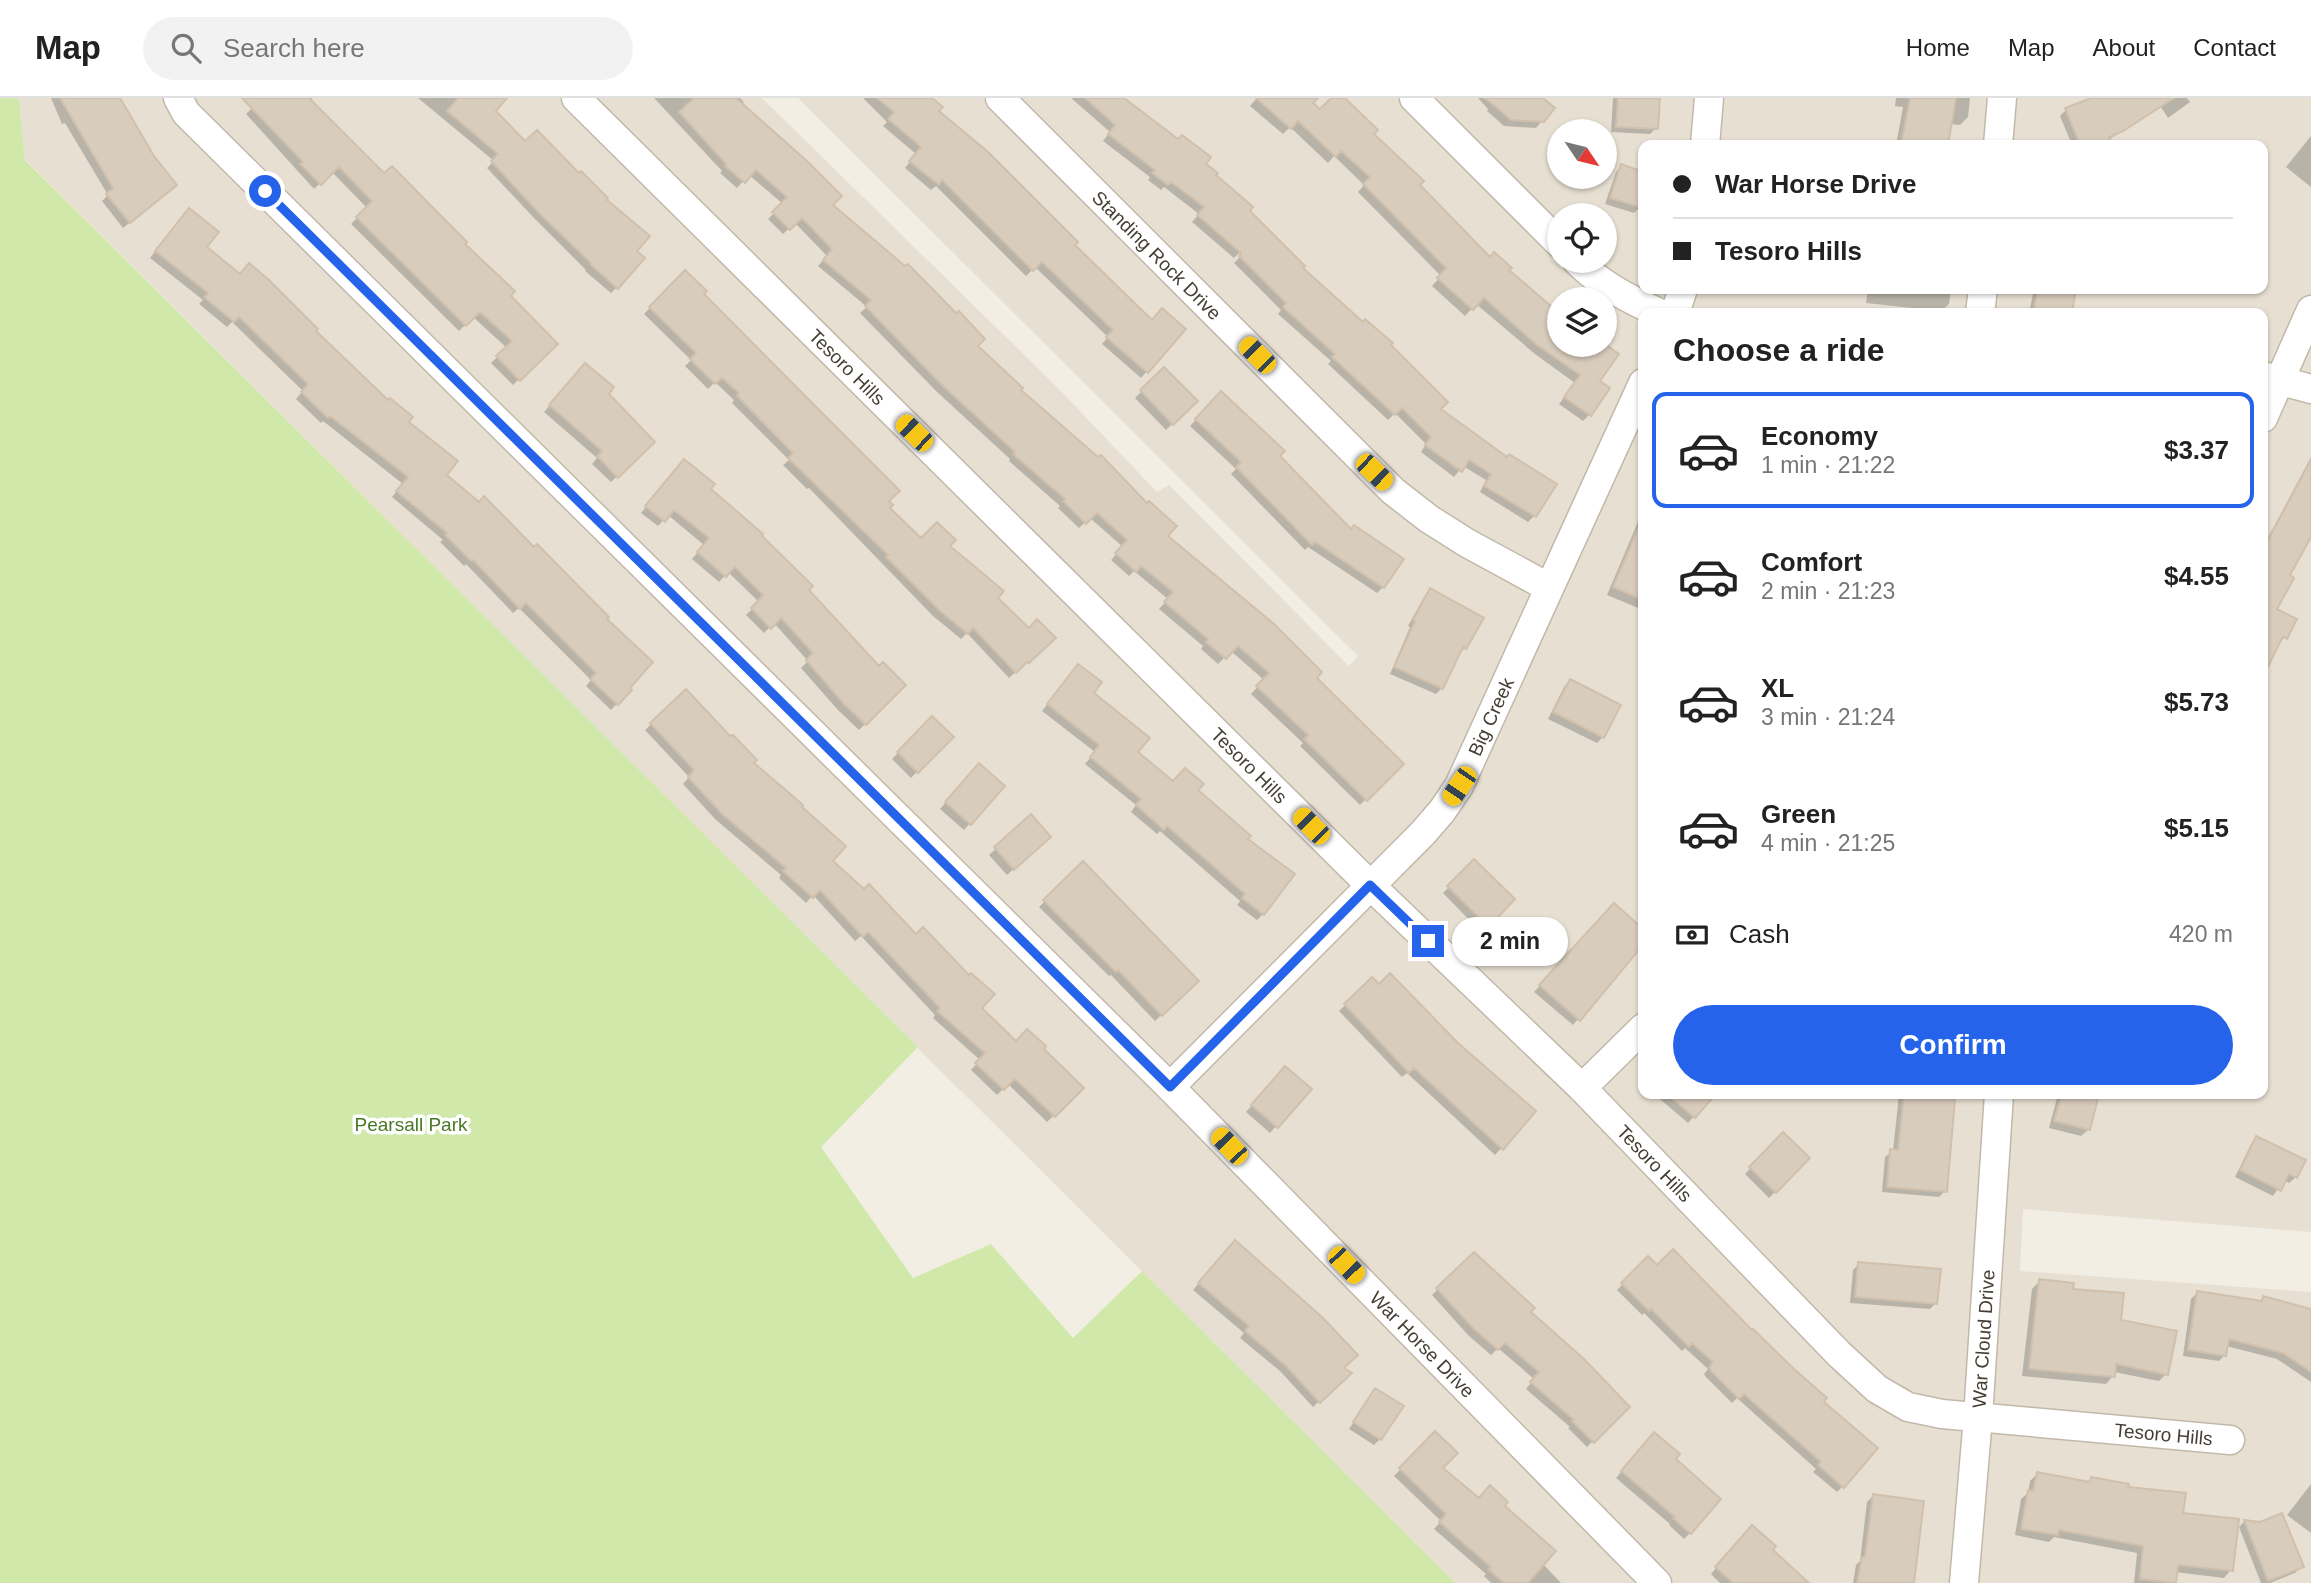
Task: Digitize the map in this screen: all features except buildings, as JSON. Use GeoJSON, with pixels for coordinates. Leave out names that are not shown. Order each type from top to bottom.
{"type":"FeatureCollection","features":[{"type":"Feature","properties":{"kind":"street","name":"War Horse Drive"},"geometry":{"type":"LineString","coordinates":[[178,98],[186,113],[1170,1087],[1657,1583]]}},
{"type":"Feature","properties":{"kind":"street","name":"Tesoro Hills"},"geometry":{"type":"LineString","coordinates":[[576,98],[1370,885],[1582,1088],[1839,1354],[1877,1389],[1908,1407],[1942,1414],[2231,1440]]}},
{"type":"Feature","properties":{"kind":"street","name":"Standing Rock Drive"},"geometry":{"type":"LineString","coordinates":[[1000,98],[1393,491],[1429,519],[1467,543],[1548,587]]}},
{"type":"Feature","properties":{"kind":"street"},"geometry":{"type":"LineString","coordinates":[[1415,98],[1547,231]]}},
{"type":"Feature","properties":{"kind":"street"},"geometry":{"type":"LineString","coordinates":[[1705,140],[1709,98]]}},
{"type":"Feature","properties":{"kind":"street"},"geometry":{"type":"LineString","coordinates":[[1998,140],[2002,98]]}},
{"type":"Feature","properties":{"kind":"street"},"geometry":{"type":"LineString","coordinates":[[1592,273],[1616,292],[1649,308]]}},
{"type":"Feature","properties":{"kind":"street"},"geometry":{"type":"LineString","coordinates":[[2268,396],[2272,378],[2311,310]]}},
{"type":"Feature","properties":{"kind":"street"},"geometry":{"type":"LineString","coordinates":[[2272,378],[2311,389]]}},
{"type":"Feature","properties":{"kind":"street","name":"Big Creek"},"geometry":{"type":"LineString","coordinates":[[1170,1087],[1423,832],[1459,786],[1638,394]]}},
{"type":"Feature","properties":{"kind":"street"},"geometry":{"type":"LineString","coordinates":[[1582,1088],[1638,1033]]}},
{"type":"Feature","properties":{"kind":"street","name":"War Cloud Drive"},"geometry":{"type":"LineString","coordinates":[[1964,1583],[1978,1417],[1999,1099]]}},
{"type":"Feature","properties":{"kind":"shaded area"},"geometry":{"type":"Polygon","coordinates":[[[19,98],[762,98],[1058,388],[1157,492],[1169,485],[1349,666],[1358,656],[798,98],[2311,98],[2311,1232],[2023,1209],[2020,1271],[2311,1292],[2311,1583],[1455,1583],[25,159],[19,98]]]}},
{"type":"Feature","properties":{"kind":"green space","name":"Pearsall Park"},"geometry":{"type":"Polygon","coordinates":[[[0,98],[19,98],[25,160],[918,1047],[821,1147],[913,1278],[991,1244],[1073,1338],[1142,1271],[1455,1583],[0,1583],[0,98]]]}},
{"type":"Feature","properties":{"kind":"route"},"geometry":{"type":"LineString","coordinates":[[265,191],[1170,1087],[1370,885],[1428,941]]}}]}
